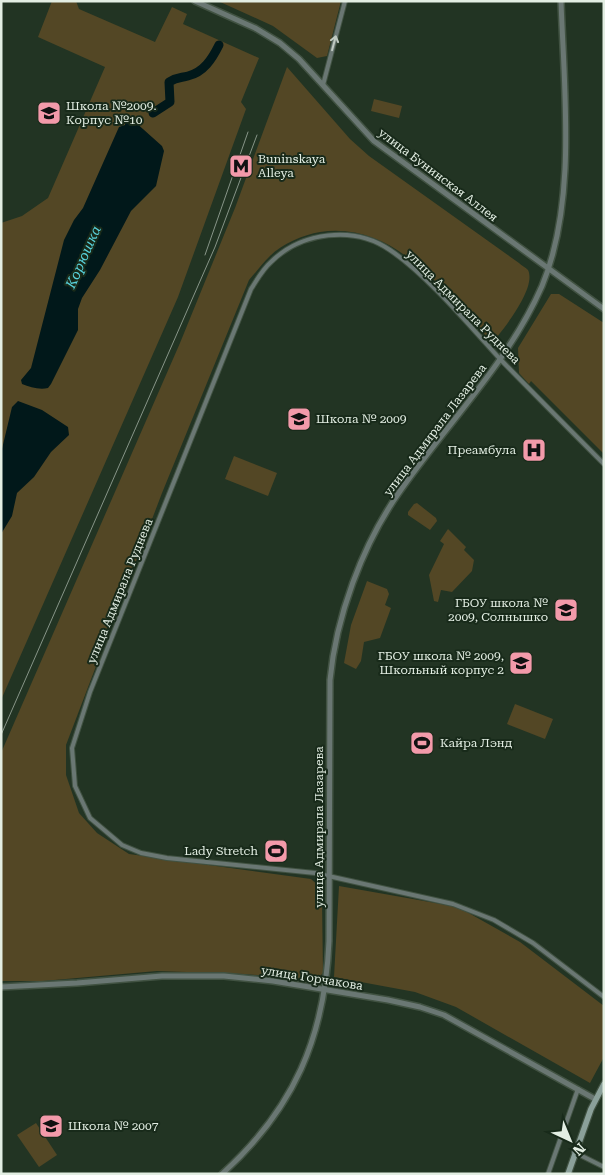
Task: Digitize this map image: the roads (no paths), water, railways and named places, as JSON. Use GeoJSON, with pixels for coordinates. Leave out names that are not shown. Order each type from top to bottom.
{"type":"FeatureCollection","features":[{"type":"Feature","properties":{"kind":"main road"},"geometry":{"type":"LineString","coordinates":[[568,1174],[574,1152],[595,1100],[604,1084]]}},
{"type":"Feature","properties":{"kind":"street","name":"улица Бунинская Аллея"},"geometry":{"type":"LineString","coordinates":[[195,1],[255,28],[292,52],[374,141],[604,309]]}},
{"type":"Feature","properties":{"kind":"street"},"geometry":{"type":"LineString","coordinates":[[323,85],[346,1]]}},
{"type":"Feature","properties":{"kind":"street","name":"улица Адмирала Лазарева"},"geometry":{"type":"LineString","coordinates":[[222,1174],[255,1142],[296,1083],[317,1030],[326,989],[329,941],[330,680],[333,656],[348,598],[382,522],[398,494],[500,359],[531,309],[548,267],[558,229],[566,146],[561,1]]}},
{"type":"Feature","properties":{"kind":"street","name":"улица Адмирала Руднева"},"geometry":{"type":"LineString","coordinates":[[604,464],[401,258],[375,242],[342,235],[324,236],[293,245],[270,262],[250,289],[76,728],[72,748],[72,768],[79,794],[90,818],[122,845],[141,853],[167,858],[328,876],[453,904],[494,920],[533,943],[604,997]]}},
{"type":"Feature","properties":{"kind":"street","name":"улица Горчакова"},"geometry":{"type":"LineString","coordinates":[[1,987],[162,976],[199,976],[250,978],[326,989],[430,1010],[481,1034],[578,1088],[595,1100]]}},
{"type":"Feature","properties":{"kind":"street"},"geometry":{"type":"LineString","coordinates":[[548,1174],[578,1088]]}},
{"type":"Feature","properties":{"kind":"street"},"geometry":{"type":"LineString","coordinates":[[574,1152],[604,1167]]}},
{"type":"Feature","properties":{"kind":"water"},"geometry":{"type":"Polygon","coordinates":[[[125,121],[134,121],[162,146],[164,151],[156,186],[131,211],[100,270],[82,298],[78,309],[78,330],[51,384],[48,388],[41,389],[22,384],[21,380],[31,368],[64,240],[74,220],[83,208],[119,127],[125,125],[125,121]]]}},
{"type":"Feature","properties":{"kind":"water"},"geometry":{"type":"Polygon","coordinates":[[[18,401],[42,410],[68,427],[69,435],[51,452],[34,477],[17,493],[12,516],[1,534],[1,453],[12,407],[18,401]]]}},
{"type":"Feature","properties":{"kind":"waterway","name":"Корюшка"},"geometry":{"type":"LineString","coordinates":[[153,113],[170,102],[169,82],[199,71],[210,60],[219,45]]}},
{"type":"Feature","properties":{"kind":"railway"},"geometry":{"type":"LineString","coordinates":[[205,255],[248,132]]}},
{"type":"Feature","properties":{"kind":"railway"},"geometry":{"type":"LineString","coordinates":[[1,735],[215,247],[257,135]]}},
{"type":"Feature","properties":{"kind":"place","name":"Школа №2009. Корпус №10"},"geometry":{"type":"Point","coordinates":[49,113]}},
{"type":"Feature","properties":{"kind":"place","name":"Buninskaya Alleya"},"geometry":{"type":"Point","coordinates":[241,166]}},
{"type":"Feature","properties":{"kind":"place","name":"Школа № 2009"},"geometry":{"type":"Point","coordinates":[299,419]}},
{"type":"Feature","properties":{"kind":"place","name":"Преамбула"},"geometry":{"type":"Point","coordinates":[534,450]}},
{"type":"Feature","properties":{"kind":"place","name":"ГБОУ школа № 2009, Солнышко"},"geometry":{"type":"Point","coordinates":[566,610]}},
{"type":"Feature","properties":{"kind":"place","name":"ГБОУ школа № 2009, Школьный корпус 2"},"geometry":{"type":"Point","coordinates":[521,663]}},
{"type":"Feature","properties":{"kind":"place","name":"Кайра Лэнд"},"geometry":{"type":"Point","coordinates":[422,743]}},
{"type":"Feature","properties":{"kind":"place","name":"Lady Stretch"},"geometry":{"type":"Point","coordinates":[276,851]}},
{"type":"Feature","properties":{"kind":"place","name":"Школа № 2007"},"geometry":{"type":"Point","coordinates":[51,1126]}}]}
